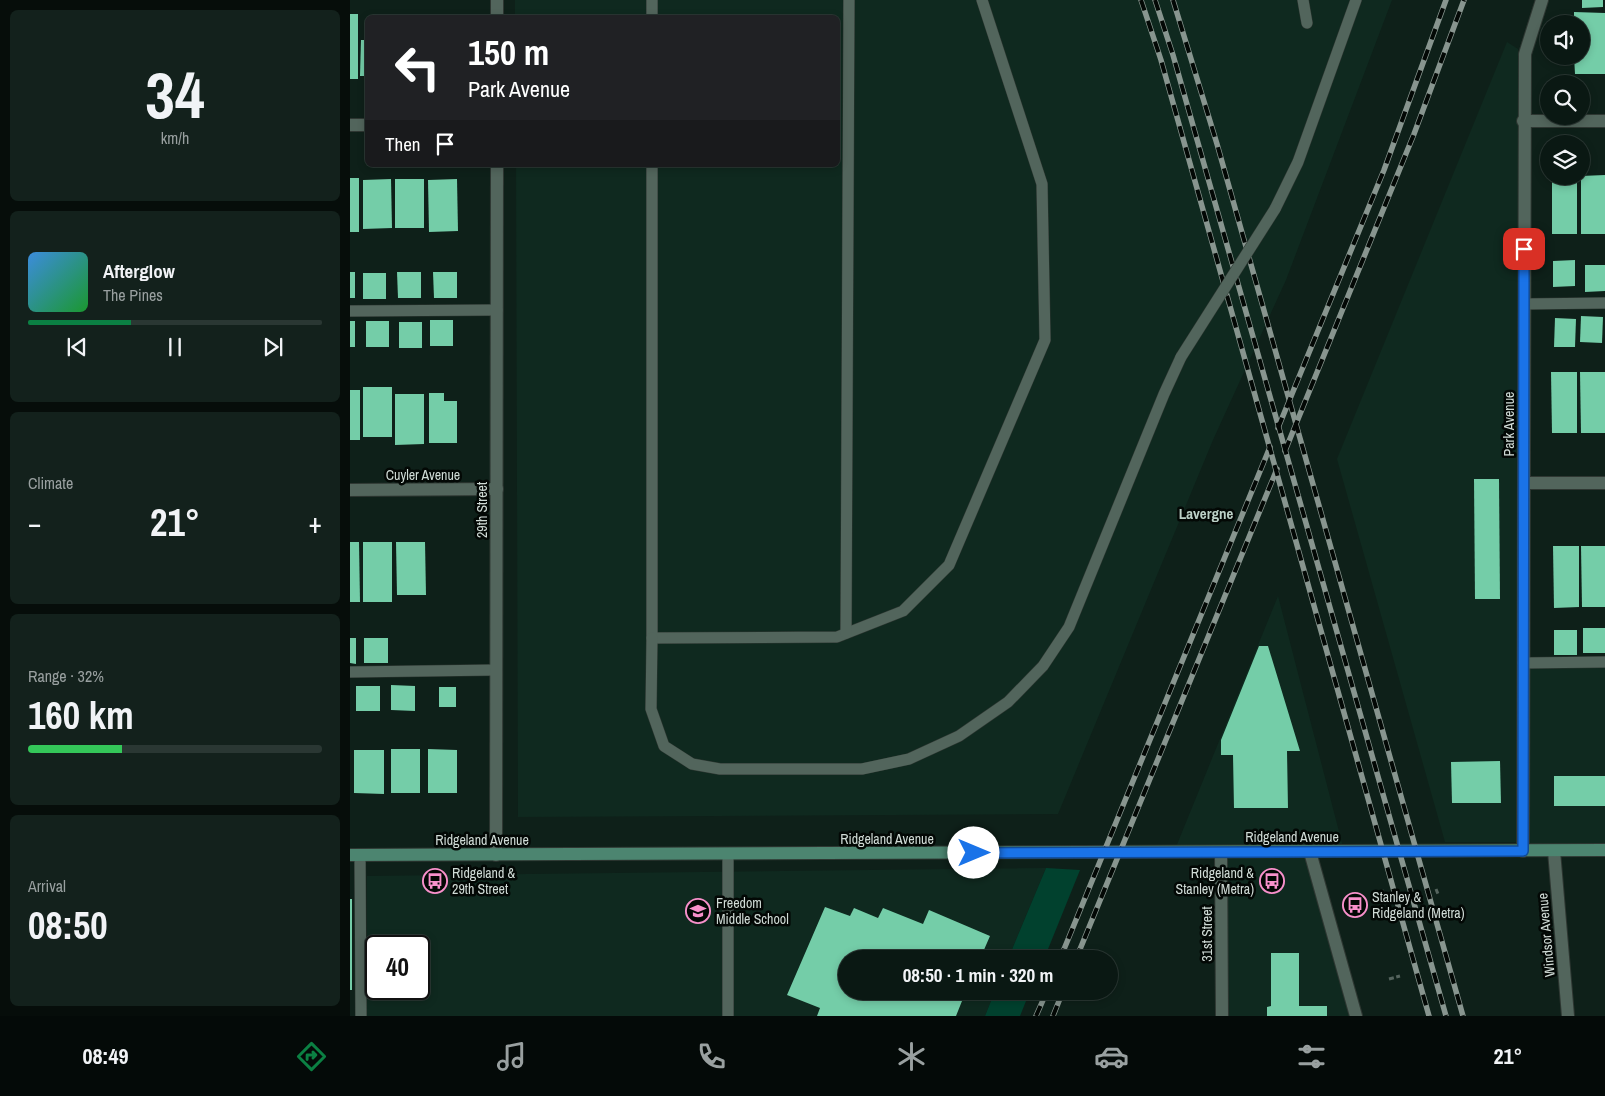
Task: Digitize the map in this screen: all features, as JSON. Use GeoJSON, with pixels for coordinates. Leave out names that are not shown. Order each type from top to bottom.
{"type":"FeatureCollection","features":[{"type":"Feature","properties":{"kind":"street"},"geometry":{"type":"LineString","coordinates":[[497,0],[497,15]]}},
{"type":"Feature","properties":{"kind":"street","name":"Park Avenue"},"geometry":{"type":"LineString","coordinates":[[1523,851],[1524,54],[1542,0]]}},
{"type":"Feature","properties":{"kind":"street"},"geometry":{"type":"LineString","coordinates":[[1523,121],[1605,121]]}},
{"type":"Feature","properties":{"kind":"street"},"geometry":{"type":"LineString","coordinates":[[350,125],[365,125]]}},
{"type":"Feature","properties":{"kind":"street","name":"29th Street"},"geometry":{"type":"LineString","coordinates":[[496,855],[497,167]]}},
{"type":"Feature","properties":{"kind":"street"},"geometry":{"type":"LineString","coordinates":[[1524,483],[1605,483]]}},
{"type":"Feature","properties":{"kind":"street","name":"Cuyler Avenue"},"geometry":{"type":"LineString","coordinates":[[350,490],[497,490]]}},
{"type":"Feature","properties":{"kind":"street","name":"Windsor Avenue"},"geometry":{"type":"LineString","coordinates":[[1554,850],[1568,1016]]}},
{"type":"Feature","properties":{"kind":"street","name":"Ridgeland Avenue"},"geometry":{"type":"LineString","coordinates":[[355,855],[1605,850]]}},
{"type":"Feature","properties":{"kind":"street","name":"31st Street"},"geometry":{"type":"LineString","coordinates":[[1221,852],[1222,1016]]}},
{"type":"Feature","properties":{"kind":"street"},"geometry":{"type":"LineString","coordinates":[[1310,852],[1356,1016]]}},
{"type":"Feature","properties":{"kind":"lane"},"geometry":{"type":"LineString","coordinates":[[652,0],[652,15]]}},
{"type":"Feature","properties":{"kind":"lane"},"geometry":{"type":"LineString","coordinates":[[846,633],[849,0]]}},
{"type":"Feature","properties":{"kind":"lane"},"geometry":{"type":"LineString","coordinates":[[652,638],[836,637],[903,611],[949,565],[1045,340],[1042,184],[982,0]]}},
{"type":"Feature","properties":{"kind":"lane"},"geometry":{"type":"LineString","coordinates":[[1303,0],[1306,23]]}},
{"type":"Feature","properties":{"kind":"lane"},"geometry":{"type":"LineString","coordinates":[[652,167],[651,709],[664,746],[692,764],[720,769],[862,769],[908,759],[958,736],[1008,702],[1043,666],[1069,627],[1164,394],[1181,357],[1275,209],[1298,162],[1356,0]]}},
{"type":"Feature","properties":{"kind":"lane"},"geometry":{"type":"LineString","coordinates":[[1524,304],[1605,303]]}},
{"type":"Feature","properties":{"kind":"lane"},"geometry":{"type":"LineString","coordinates":[[350,310],[497,310]]}},
{"type":"Feature","properties":{"kind":"lane"},"geometry":{"type":"LineString","coordinates":[[1523,662],[1605,662]]}},
{"type":"Feature","properties":{"kind":"lane"},"geometry":{"type":"LineString","coordinates":[[350,672],[496,670]]}},
{"type":"Feature","properties":{"kind":"lane"},"geometry":{"type":"LineString","coordinates":[[728,854],[728,1016]]}},
{"type":"Feature","properties":{"kind":"lane"},"geometry":{"type":"LineString","coordinates":[[355,855],[361,1016]]}},
{"type":"Feature","properties":{"kind":"path"},"geometry":{"type":"LineString","coordinates":[[1436,889],[1438,894]]}},
{"type":"Feature","properties":{"kind":"path"},"geometry":{"type":"LineString","coordinates":[[1382,890],[1385,900]]}},
{"type":"Feature","properties":{"kind":"path"},"geometry":{"type":"LineString","coordinates":[[1389,979],[1400,976]]}},
{"type":"Feature","properties":{"kind":"shaded area"},"geometry":{"type":"Polygon","coordinates":[[[515,0],[1392,0],[1286,280],[1213,440],[1058,814],[518,817],[516,167],[840,167],[840,15],[515,15],[515,0]]]}},
{"type":"Feature","properties":{"kind":"shaded area"},"geometry":{"type":"Polygon","coordinates":[[[1507,42],[1518,49],[1517,842],[1445,842],[1337,459],[1507,42]]]}},
{"type":"Feature","properties":{"kind":"shaded area"},"geometry":{"type":"Polygon","coordinates":[[[1278,596],[1343,847],[1305,847],[1350,1016],[1226,1016],[1224,846],[1176,847],[1278,596]]]}},
{"type":"Feature","properties":{"kind":"shaded area"},"geometry":{"type":"Polygon","coordinates":[[[1528,666],[1605,666],[1605,844],[1528,844],[1528,666]]]}},
{"type":"Feature","properties":{"kind":"shaded area","name":"Freedom Middle School"},"geometry":{"type":"Polygon","coordinates":[[[1046,868],[1012,950],[838,950],[838,1000],[991,1000],[985,1016],[367,1016],[367,1000],[430,1000],[430,935],[367,935],[367,876],[1046,868]]]}},
{"type":"Feature","properties":{"kind":"green space"},"geometry":{"type":"Polygon","coordinates":[[[1046,868],[1080,870],[1048,950],[1012,950],[1046,868]]]}},
{"type":"Feature","properties":{"kind":"green space"},"geometry":{"type":"Polygon","coordinates":[[[991,1000],[1026,1000],[1020,1016],[985,1016],[991,1000]]]}},
{"type":"Feature","properties":{"kind":"building"},"geometry":{"type":"Polygon","coordinates":[[[1582,0],[1603,0],[1603,7],[1582,8],[1582,0]]]}},
{"type":"Feature","properties":{"kind":"building"},"geometry":{"type":"Polygon","coordinates":[[[1574,12],[1605,13],[1605,74],[1575,74],[1574,65],[1590,65],[1590,15],[1574,15],[1574,12]]]}},
{"type":"Feature","properties":{"kind":"building"},"geometry":{"type":"Polygon","coordinates":[[[350,14],[358,14],[358,79],[350,79],[350,14]]]}},
{"type":"Feature","properties":{"kind":"building"},"geometry":{"type":"Polygon","coordinates":[[[361,40],[365,40],[365,76],[360,76],[361,40]]]}},
{"type":"Feature","properties":{"kind":"building"},"geometry":{"type":"Polygon","coordinates":[[[1605,175],[1605,234],[1581,234],[1581,185],[1590,185],[1590,176],[1605,175]]]}},
{"type":"Feature","properties":{"kind":"building"},"geometry":{"type":"Polygon","coordinates":[[[350,178],[359,178],[359,232],[350,232],[350,178]]]}},
{"type":"Feature","properties":{"kind":"building"},"geometry":{"type":"Polygon","coordinates":[[[391,179],[392,228],[363,229],[363,180],[391,179]]]}},
{"type":"Feature","properties":{"kind":"building"},"geometry":{"type":"Polygon","coordinates":[[[395,179],[424,179],[424,228],[395,228],[395,179]]]}},
{"type":"Feature","properties":{"kind":"building"},"geometry":{"type":"Polygon","coordinates":[[[457,179],[458,231],[429,232],[428,180],[457,179]]]}},
{"type":"Feature","properties":{"kind":"building"},"geometry":{"type":"Polygon","coordinates":[[[1552,185],[1577,185],[1577,234],[1552,234],[1552,185]]]}},
{"type":"Feature","properties":{"kind":"building"},"geometry":{"type":"Polygon","coordinates":[[[1575,260],[1575,286],[1553,287],[1553,261],[1575,260]]]}},
{"type":"Feature","properties":{"kind":"building"},"geometry":{"type":"Polygon","coordinates":[[[1585,265],[1605,265],[1605,291],[1585,292],[1585,265]]]}},
{"type":"Feature","properties":{"kind":"building"},"geometry":{"type":"Polygon","coordinates":[[[350,272],[355,272],[355,298],[350,298],[350,272]]]}},
{"type":"Feature","properties":{"kind":"building"},"geometry":{"type":"Polygon","coordinates":[[[397,272],[421,272],[421,298],[398,298],[397,272]]]}},
{"type":"Feature","properties":{"kind":"building"},"geometry":{"type":"Polygon","coordinates":[[[433,272],[457,272],[457,298],[434,298],[433,272]]]}},
{"type":"Feature","properties":{"kind":"building"},"geometry":{"type":"Polygon","coordinates":[[[363,273],[386,273],[386,299],[363,299],[363,273]]]}},
{"type":"Feature","properties":{"kind":"building"},"geometry":{"type":"Polygon","coordinates":[[[1581,316],[1603,317],[1602,343],[1580,342],[1581,316]]]}},
{"type":"Feature","properties":{"kind":"building"},"geometry":{"type":"Polygon","coordinates":[[[1555,318],[1576,319],[1575,347],[1554,347],[1555,318]]]}},
{"type":"Feature","properties":{"kind":"building"},"geometry":{"type":"Polygon","coordinates":[[[430,320],[453,320],[453,346],[430,346],[430,320]]]}},
{"type":"Feature","properties":{"kind":"building"},"geometry":{"type":"Polygon","coordinates":[[[350,321],[355,321],[355,347],[350,347],[350,321]]]}},
{"type":"Feature","properties":{"kind":"building"},"geometry":{"type":"Polygon","coordinates":[[[366,321],[389,321],[389,347],[366,347],[366,321]]]}},
{"type":"Feature","properties":{"kind":"building"},"geometry":{"type":"Polygon","coordinates":[[[399,322],[422,322],[422,348],[399,348],[399,322]]]}},
{"type":"Feature","properties":{"kind":"building"},"geometry":{"type":"Polygon","coordinates":[[[1551,372],[1577,372],[1577,433],[1552,433],[1551,372]]]}},
{"type":"Feature","properties":{"kind":"building"},"geometry":{"type":"Polygon","coordinates":[[[1580,372],[1605,372],[1605,433],[1581,433],[1580,372]]]}},
{"type":"Feature","properties":{"kind":"building"},"geometry":{"type":"Polygon","coordinates":[[[363,387],[392,387],[392,437],[363,437],[363,387]]]}},
{"type":"Feature","properties":{"kind":"building"},"geometry":{"type":"Polygon","coordinates":[[[350,390],[360,390],[360,440],[350,440],[350,390]]]}},
{"type":"Feature","properties":{"kind":"building"},"geometry":{"type":"Polygon","coordinates":[[[429,393],[444,393],[444,401],[457,401],[457,443],[429,443],[429,393]]]}},
{"type":"Feature","properties":{"kind":"building"},"geometry":{"type":"Polygon","coordinates":[[[395,394],[424,394],[424,444],[395,445],[395,394]]]}},
{"type":"Feature","properties":{"kind":"building"},"geometry":{"type":"Polygon","coordinates":[[[1474,479],[1499,479],[1500,599],[1475,599],[1474,479]]]}},
{"type":"Feature","properties":{"kind":"building"},"geometry":{"type":"Polygon","coordinates":[[[350,542],[359,542],[360,602],[350,602],[350,542]]]}},
{"type":"Feature","properties":{"kind":"building"},"geometry":{"type":"Polygon","coordinates":[[[363,542],[392,542],[392,602],[363,602],[363,542]]]}},
{"type":"Feature","properties":{"kind":"building"},"geometry":{"type":"Polygon","coordinates":[[[396,542],[425,542],[426,595],[397,595],[396,542]]]}},
{"type":"Feature","properties":{"kind":"building"},"geometry":{"type":"Polygon","coordinates":[[[1553,546],[1579,546],[1579,607],[1554,608],[1553,546]]]}},
{"type":"Feature","properties":{"kind":"building"},"geometry":{"type":"Polygon","coordinates":[[[1581,546],[1605,546],[1605,607],[1582,607],[1581,546]]]}},
{"type":"Feature","properties":{"kind":"building"},"geometry":{"type":"Polygon","coordinates":[[[1583,628],[1605,628],[1605,653],[1583,653],[1583,628]]]}},
{"type":"Feature","properties":{"kind":"building"},"geometry":{"type":"Polygon","coordinates":[[[1554,630],[1577,630],[1577,655],[1554,655],[1554,630]]]}},
{"type":"Feature","properties":{"kind":"building"},"geometry":{"type":"Polygon","coordinates":[[[350,638],[356,638],[356,664],[350,663],[350,638]]]}},
{"type":"Feature","properties":{"kind":"building"},"geometry":{"type":"Polygon","coordinates":[[[364,638],[388,638],[388,663],[364,663],[364,638]]]}},
{"type":"Feature","properties":{"kind":"building"},"geometry":{"type":"Polygon","coordinates":[[[1259,646],[1268,646],[1300,751],[1287,751],[1288,808],[1234,808],[1233,755],[1221,755],[1221,740],[1259,646]]]}},
{"type":"Feature","properties":{"kind":"building"},"geometry":{"type":"Polygon","coordinates":[[[391,685],[415,686],[415,711],[391,710],[391,685]]]}},
{"type":"Feature","properties":{"kind":"building"},"geometry":{"type":"Polygon","coordinates":[[[356,686],[380,686],[380,711],[356,711],[356,686]]]}},
{"type":"Feature","properties":{"kind":"building"},"geometry":{"type":"Polygon","coordinates":[[[439,687],[456,687],[456,707],[439,707],[439,687]]]}},
{"type":"Feature","properties":{"kind":"building"},"geometry":{"type":"Polygon","coordinates":[[[391,749],[420,749],[420,793],[391,793],[391,749]]]}},
{"type":"Feature","properties":{"kind":"building"},"geometry":{"type":"Polygon","coordinates":[[[428,749],[457,750],[457,793],[428,793],[428,749]]]}},
{"type":"Feature","properties":{"kind":"building"},"geometry":{"type":"Polygon","coordinates":[[[354,750],[384,750],[384,794],[354,793],[354,750]]]}},
{"type":"Feature","properties":{"kind":"building"},"geometry":{"type":"Polygon","coordinates":[[[1500,761],[1501,803],[1452,803],[1451,762],[1500,761]]]}},
{"type":"Feature","properties":{"kind":"building"},"geometry":{"type":"Polygon","coordinates":[[[1554,776],[1605,776],[1605,806],[1554,806],[1554,776]]]}},
{"type":"Feature","properties":{"kind":"building"},"geometry":{"type":"Polygon","coordinates":[[[350,899],[352,899],[352,990],[350,990],[350,899]]]}},
{"type":"Feature","properties":{"kind":"building"},"geometry":{"type":"Polygon","coordinates":[[[825,907],[850,916],[854,908],[878,918],[883,908],[923,924],[929,910],[990,936],[984,950],[838,950],[838,1000],[962,1000],[956,1016],[817,1016],[820,1008],[787,995],[825,907]]]}},
{"type":"Feature","properties":{"kind":"building"},"geometry":{"type":"Polygon","coordinates":[[[1271,953],[1299,953],[1299,1006],[1327,1006],[1327,1016],[1267,1016],[1267,1007],[1271,1006],[1271,953]]]}},
{"type":"Feature","properties":{"kind":"railway"},"geometry":{"type":"LineString","coordinates":[[1141,0],[1161,60],[1429,1016]]}},
{"type":"Feature","properties":{"kind":"railway"},"geometry":{"type":"LineString","coordinates":[[1155,0],[1173,55],[1446,1016]]}},
{"type":"Feature","properties":{"kind":"railway"},"geometry":{"type":"LineString","coordinates":[[1173,0],[1217,144],[1463,1016]]}},
{"type":"Feature","properties":{"kind":"railway"},"geometry":{"type":"LineString","coordinates":[[1278,428],[1384,170],[1446,0]]}},
{"type":"Feature","properties":{"kind":"railway"},"geometry":{"type":"LineString","coordinates":[[1285,451],[1414,134],[1464,0]]}},
{"type":"Feature","properties":{"kind":"railway"},"geometry":{"type":"LineString","coordinates":[[1064,950],[1270,447]]}},
{"type":"Feature","properties":{"kind":"railway"},"geometry":{"type":"LineString","coordinates":[[1080,950],[1277,469]]}},
{"type":"Feature","properties":{"kind":"railway"},"geometry":{"type":"LineString","coordinates":[[1036,1016],[1043,1000]]}},
{"type":"Feature","properties":{"kind":"railway"},"geometry":{"type":"LineString","coordinates":[[1053,1016],[1059,1000]]}},
{"type":"Feature","properties":{"kind":"place","name":"Ridgeland & 29th Street"},"geometry":{"type":"Point","coordinates":[435,881]}},
{"type":"Feature","properties":{"kind":"place","name":"Ridgeland & Stanley (Metra)"},"geometry":{"type":"Point","coordinates":[1272,881]}},
{"type":"Feature","properties":{"kind":"place","name":"Stanley & Ridgeland (Metra)"},"geometry":{"type":"Point","coordinates":[1355,905]}},
{"type":"Feature","properties":{"kind":"place","name":"Freedom Middle School"},"geometry":{"type":"Point","coordinates":[698,911]}},
{"type":"Feature","properties":{"kind":"district","name":"Lavergne"},"geometry":{"type":"Point","coordinates":[1206,513]}},
{"type":"Feature","properties":{"kind":"route"},"geometry":{"type":"LineString","coordinates":[[974,853],[1523,851],[1524,249]]}}]}
